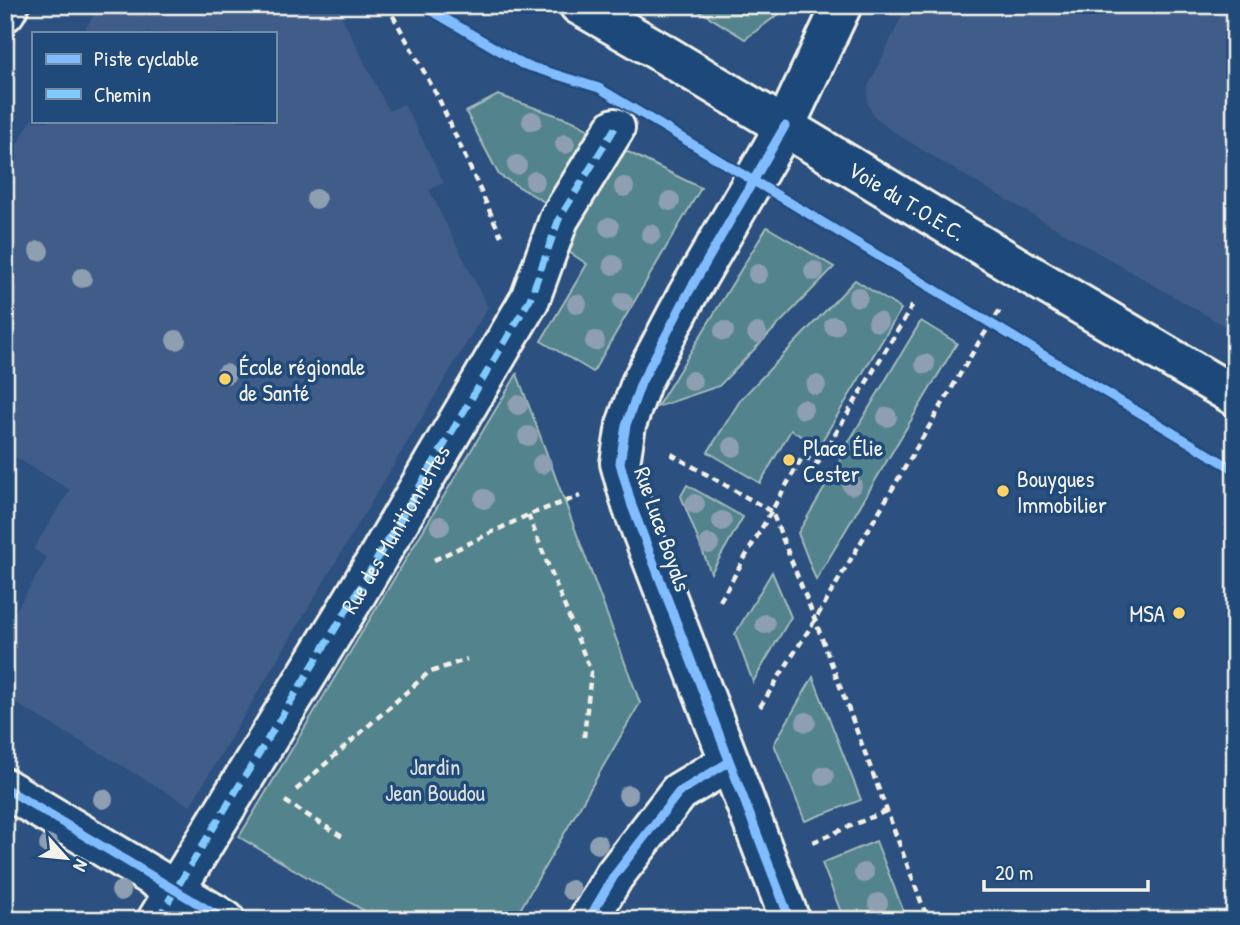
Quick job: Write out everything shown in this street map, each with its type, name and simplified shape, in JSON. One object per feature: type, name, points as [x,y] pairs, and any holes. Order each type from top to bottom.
[{"type":"street","points":[[5,12],[9,5]]},
{"type":"street","name":"Voie du T.O.E.C.","points":[[579,5],[1235,396]]},
{"type":"street","name":"Rue Luce Boyals","points":[[790,920],[632,506],[621,463],[626,425],[641,383],[686,297],[785,127],[842,5]]},
{"type":"street","name":"Rue des Munitionnettes","points":[[166,905],[354,598],[530,299],[559,219],[615,128]]},
{"type":"street","points":[[588,920],[614,876],[678,792],[729,762]]},
{"type":"street","points":[[5,788],[166,905],[225,920]]},
{"type":"path","points":[[387,5],[438,97],[530,299]]},
{"type":"path","points":[[760,709],[1024,271]]},
{"type":"path","points":[[719,603],[803,456],[818,463],[914,303]]},
{"type":"path","points":[[980,317],[1003,331]]},
{"type":"path","points":[[667,452],[772,512],[928,920]]},
{"type":"path","points":[[428,563],[528,515],[584,495]]},
{"type":"path","points":[[528,515],[591,672],[584,737]]},
{"type":"path","points":[[295,791],[428,673],[467,659]]},
{"type":"path","points":[[285,800],[344,838]]},
{"type":"path","points":[[813,842],[886,811]]},
{"type":"shaded area","name":"École régionale de Santé","points":[[100,5],[336,5],[389,111],[404,104],[425,144],[444,183],[429,190],[488,307],[190,806],[5,697],[5,629],[47,558],[33,549],[70,490],[5,451],[5,164],[32,119],[32,122],[276,122],[276,32],[84,32]]},
{"type":"shaded area","points":[[907,5],[1235,5],[1235,332],[950,167],[889,129],[873,115],[867,102],[868,87]]},
{"type":"green space","points":[[690,5],[791,5],[745,39]]},
{"type":"green space","points":[[498,95],[573,121],[589,130],[546,203],[499,175],[466,112]]},
{"type":"green space","points":[[622,149],[701,188],[593,372],[541,341],[587,264],[566,250]]},
{"type":"green space","points":[[767,227],[834,267],[719,386],[657,407]]},
{"type":"green space","points":[[855,280],[901,309],[819,446],[791,430],[760,483],[708,452],[741,399]]},
{"type":"green space","points":[[921,321],[957,343],[816,580],[798,533],[841,460],[839,458]]},
{"type":"green space","name":"Jardin Jean Boudou","points":[[517,374],[640,703],[514,920],[380,920],[239,837]]},
{"type":"green space","points":[[687,485],[743,517],[711,573],[681,496]]},
{"type":"green space","points":[[772,572],[791,617],[753,682],[735,634]]},
{"type":"green space","points":[[813,677],[861,800],[805,821],[774,744]]},
{"type":"green space","points":[[876,841],[907,920],[844,920],[822,863]]},
{"type":"marked path","points":[[687,9],[689,5]]},
{"type":"marked path","points":[[157,920],[354,598],[530,299],[559,219],[615,128]]},
{"type":"cycle path","points":[[422,5],[522,64],[599,88],[1235,470]]},
{"type":"cycle path","points":[[785,126],[686,297],[641,383],[626,425],[620,463],[632,506],[790,920]]},
{"type":"cycle path","points":[[588,920],[614,876],[679,792],[729,762]]},
{"type":"cycle path","points":[[5,788],[225,920]]},
{"type":"place","name":"École régionale de Santé","points":[[225,379]]},
{"type":"place","name":"Place Élie Cester","points":[[789,460]]},
{"type":"place","name":"Bouygues Immobilier","points":[[1003,491]]},
{"type":"place","name":"MSA","points":[[1179,613]]}]
